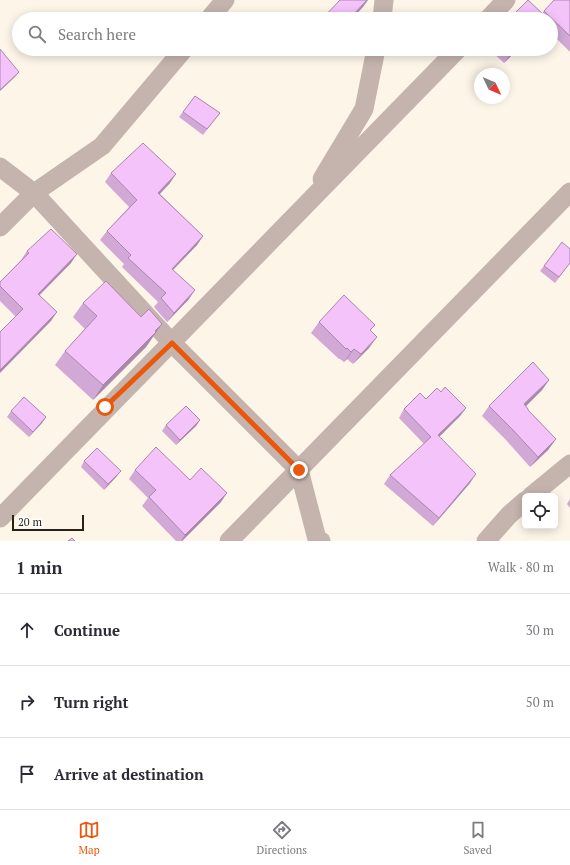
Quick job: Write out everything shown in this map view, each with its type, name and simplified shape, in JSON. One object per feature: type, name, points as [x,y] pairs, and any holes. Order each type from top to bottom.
[{"type":"street","points":[[215,12],[225,0]]},
{"type":"street","points":[[383,12],[384,0]]},
{"type":"street","points":[[495,12],[506,0]]},
{"type":"street","points":[[0,227],[34,193],[102,146],[178,56]]},
{"type":"street","points":[[105,407],[172,343],[312,195],[364,109],[375,56]]},
{"type":"street","points":[[0,518],[451,56]]},
{"type":"street","points":[[0,167],[34,193],[172,343],[299,470],[316,540]]},
{"type":"street","points":[[229,541],[570,192]]},
{"type":"street","points":[[535,493],[570,464]]},
{"type":"street","points":[[486,541],[509,515],[522,504]]},
{"type":"building","points":[[340,0],[367,0],[356,12],[329,12]]},
{"type":"building","points":[[528,0],[541,12],[516,12]]},
{"type":"building","points":[[554,0],[570,0],[570,36],[558,24],[558,12],[544,11]]},
{"type":"building","points":[[0,49],[19,72],[0,90]]},
{"type":"building","points":[[195,96],[220,113],[207,129],[183,112]]},
{"type":"building","points":[[143,143],[176,174],[158,193],[203,236],[172,269],[195,290],[174,313],[161,298],[166,293],[128,258],[131,255],[107,231],[137,200],[111,173]]},
{"type":"building","points":[[51,229],[77,254],[38,294],[57,312],[0,370],[0,332],[23,309],[0,286],[0,282],[29,253],[27,251]]},
{"type":"building","points":[[562,242],[570,249],[570,263],[559,277],[544,266]]},
{"type":"building","points":[[106,281],[141,317],[149,309],[162,324],[155,331],[156,332],[103,385],[65,351],[97,316],[83,303]]},
{"type":"building","points":[[344,295],[375,325],[370,330],[377,337],[361,354],[354,349],[351,352],[347,348],[346,349],[319,322]]},
{"type":"building","points":[[533,362],[549,380],[524,404],[556,439],[538,457],[489,406]]},
{"type":"building","points":[[445,387],[466,408],[438,435],[476,474],[439,518],[390,475],[431,437],[404,409],[420,393],[426,399],[437,388],[441,392]]},
{"type":"building","points":[[24,397],[46,417],[33,432],[11,411]]},
{"type":"building","points":[[186,406],[200,420],[180,440],[166,425]]},
{"type":"building","points":[[156,447],[190,480],[201,468],[227,493],[185,535],[149,497],[156,490],[135,470]]},
{"type":"building","points":[[97,448],[121,471],[108,484],[84,461]]},
{"type":"building","points":[[72,538],[75,541],[68,541]]},
{"type":"route","points":[[105,407],[172,343],[299,470]]}]
